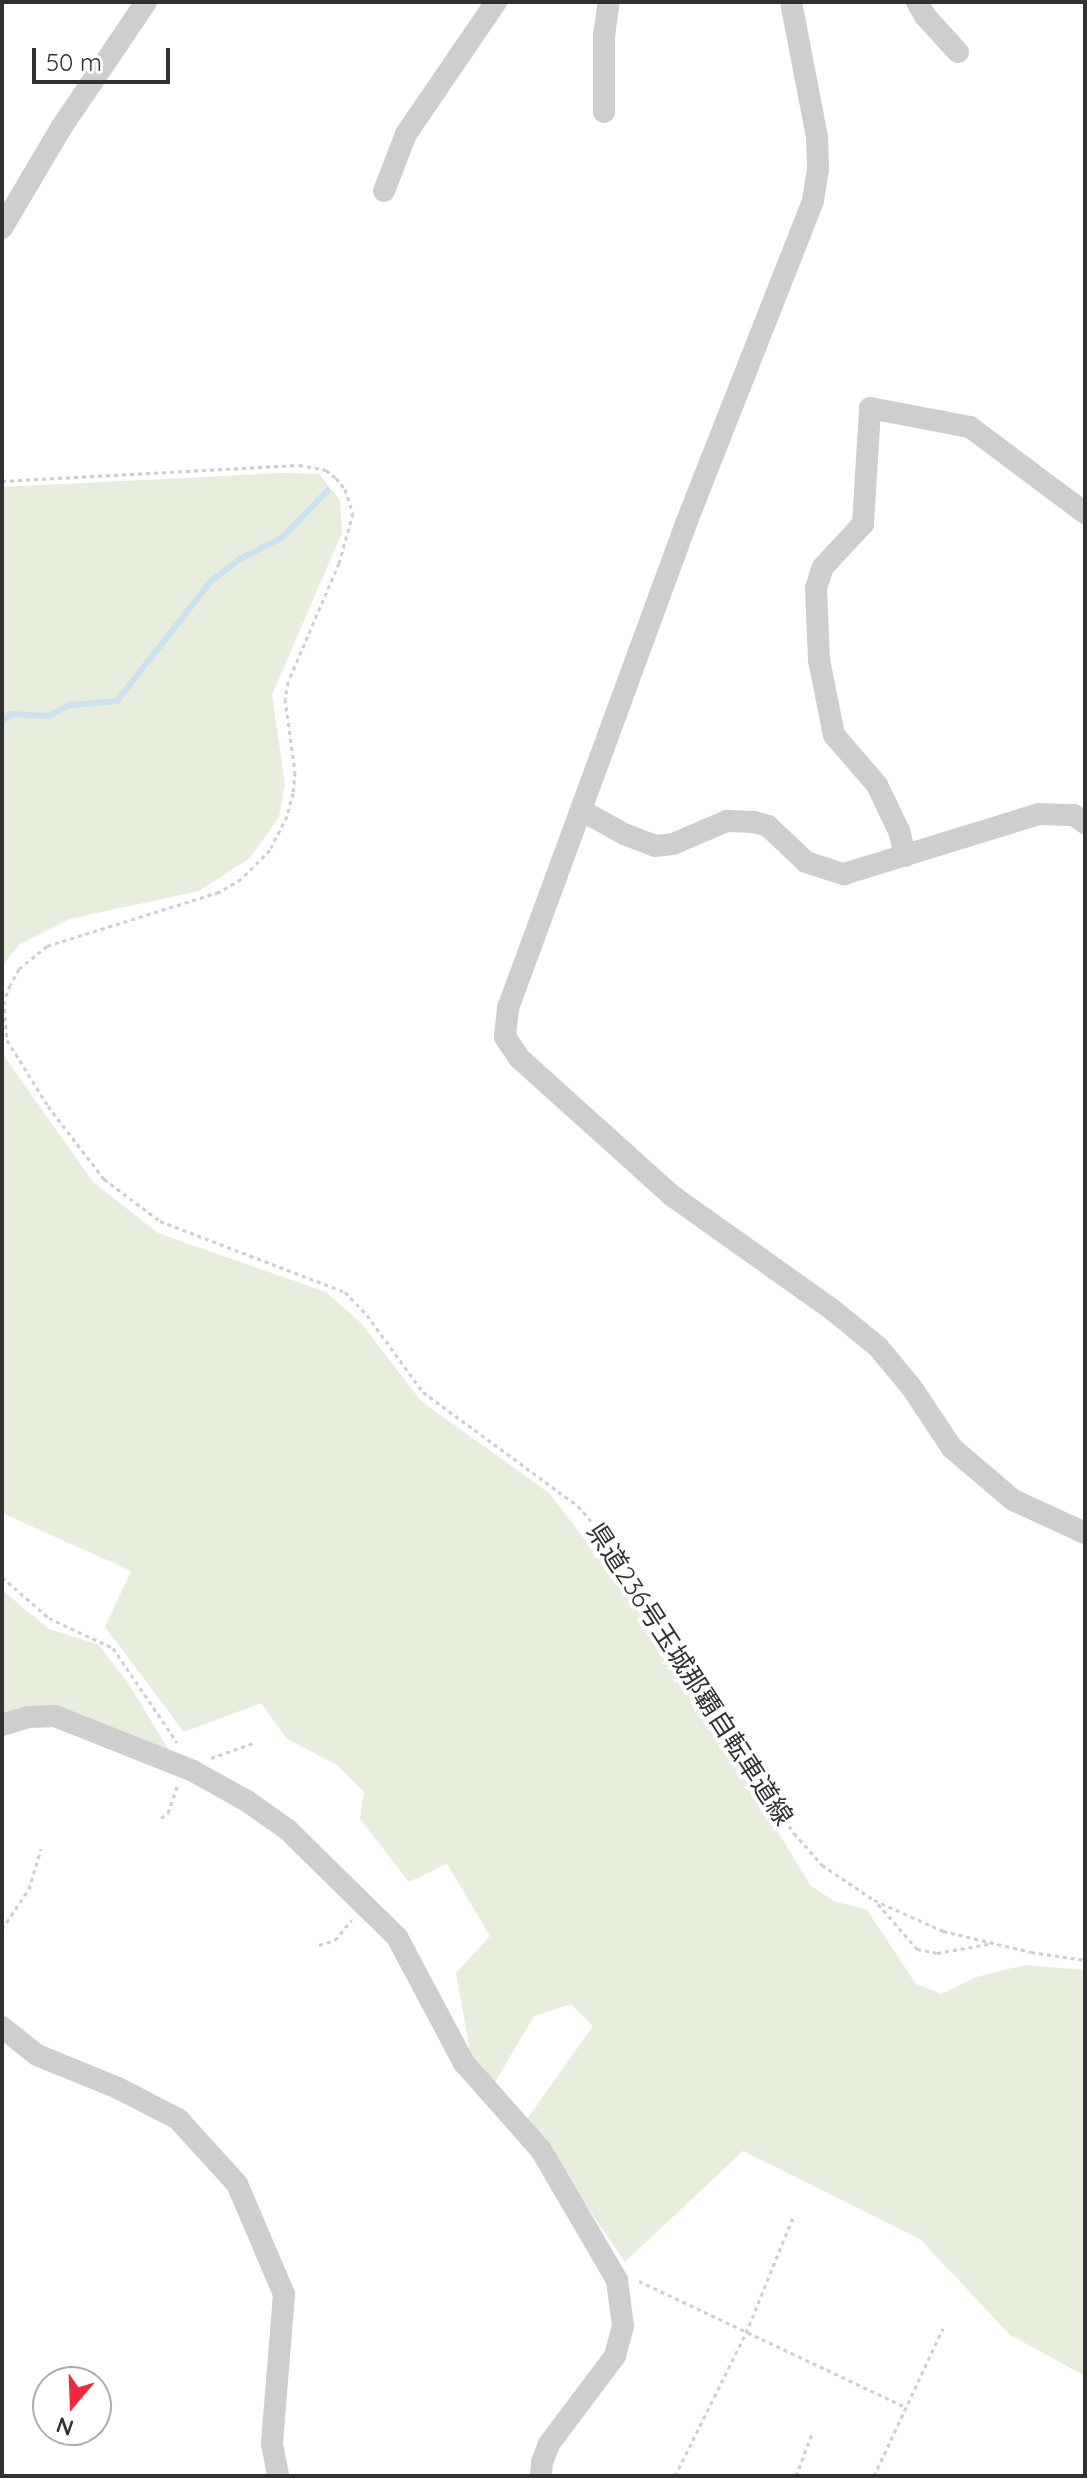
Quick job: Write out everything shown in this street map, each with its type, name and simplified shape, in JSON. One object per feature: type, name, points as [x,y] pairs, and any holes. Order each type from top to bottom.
[{"type":"street","points":[[2,228],[61,128],[146,2]]},
{"type":"street","points":[[384,191],[406,134],[496,2]]},
{"type":"street","points":[[604,112],[604,36],[609,2]]},
{"type":"street","points":[[791,2],[817,137],[818,169],[813,201],[687,521],[508,1008],[505,1037],[519,1058],[671,1195],[834,1311],[878,1347],[912,1388],[952,1448],[1013,1500],[1085,1533]]},
{"type":"street","points":[[917,2],[925,16],[958,52]]},
{"type":"street","points":[[905,856],[899,831],[877,785],[864,765],[834,735],[819,660],[816,588],[823,567],[863,524],[870,408],[970,427],[1085,513]]},
{"type":"street","points":[[581,810],[624,834],[655,846],[673,844],[727,821],[754,822],[768,826],[806,862],[832,872],[859,871],[1039,814],[1074,815],[1085,823]]},
{"type":"street","points":[[2,1725],[28,1717],[55,1716],[185,1768],[247,1801],[288,1830],[397,1937],[433,1999],[464,2063],[541,2150],[617,2280],[623,2326],[615,2356],[549,2444],[541,2476]]},
{"type":"street","points":[[2,2027],[37,2055],[118,2088],[178,2119],[237,2184],[284,2294],[272,2444],[278,2476]]},
{"type":"path","name":"県道236号玉城那覇自転車道線","points":[[2,481],[299,465],[326,470],[345,489],[353,513],[347,538],[288,682],[285,699],[295,772],[293,793],[287,816],[270,850],[241,879],[219,892],[62,939],[34,953],[19,969],[4,1001],[7,1040],[48,1106],[104,1179],[160,1221],[345,1292],[367,1315],[423,1392],[578,1506],[609,1542],[794,1833],[822,1865],[874,1900],[943,1931],[1085,1960]]},
{"type":"path","points":[[2,1577],[49,1618],[113,1648],[176,1737],[185,1768],[168,1813],[161,1818]]},
{"type":"path","points":[[185,1768],[253,1743]]},
{"type":"path","points":[[2,1929],[29,1889],[41,1849]]},
{"type":"path","points":[[874,1900],[917,1949],[937,1953],[992,1943]]},
{"type":"path","points":[[319,1945],[335,1940],[364,1905]]},
{"type":"path","points":[[675,2476],[746,2330],[793,2217]]},
{"type":"path","points":[[639,2281],[906,2407]]},
{"type":"path","points":[[874,2476],[943,2328]]},
{"type":"path","points":[[796,2476],[813,2431]]},
{"type":"green space","points":[[280,473],[319,474],[340,500],[342,533],[272,695],[285,784],[279,817],[250,858],[199,891],[69,919],[20,944],[2,966],[2,487]]},
{"type":"green space","points":[[2,1053],[93,1182],[158,1233],[326,1292],[361,1323],[421,1401],[549,1493],[660,1636],[810,1885],[834,1901],[867,1910],[916,1984],[941,1994],[976,1977],[1025,1965],[1085,1970],[1085,2376],[1010,2335],[920,2239],[743,2151],[625,2262],[527,2119],[593,2026],[571,2004],[534,2016],[494,2084],[471,2057],[456,1973],[490,1936],[447,1864],[409,1882],[360,1819],[364,1792],[337,1765],[287,1739],[261,1703],[184,1732],[105,1627],[131,1571],[2,1513]]},
{"type":"green space","points":[[2,1590],[49,1629],[99,1645],[128,1683],[172,1755],[57,1706],[2,1715]]},
{"type":"waterway","points":[[2,721],[11,714],[48,716],[70,705],[117,701],[211,581],[240,559],[283,537],[327,491]]}]
